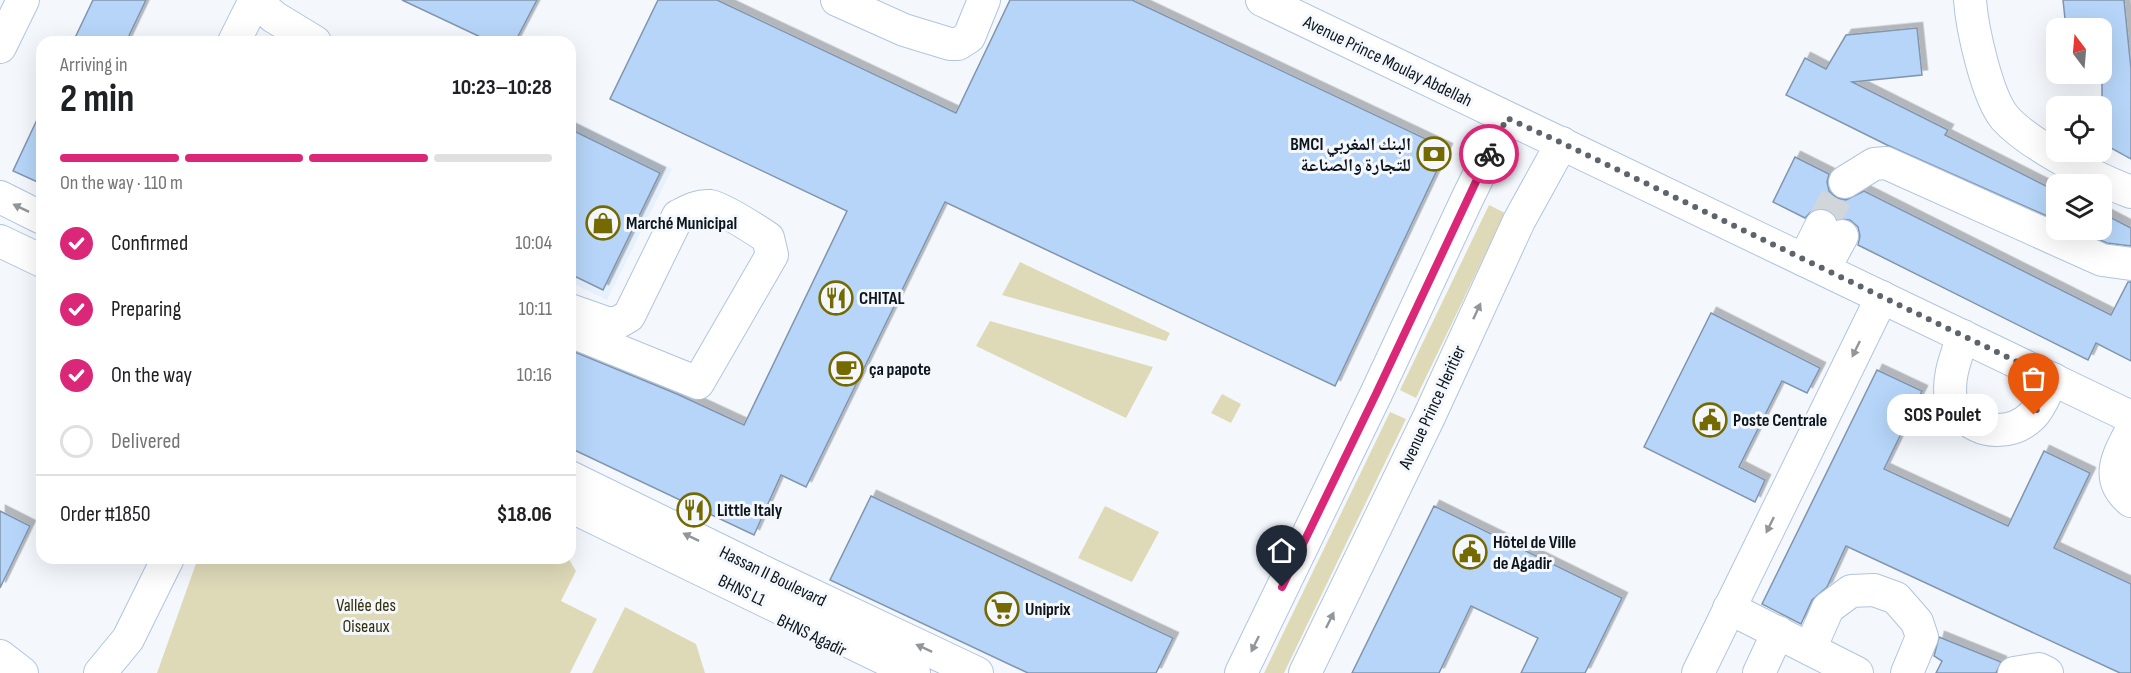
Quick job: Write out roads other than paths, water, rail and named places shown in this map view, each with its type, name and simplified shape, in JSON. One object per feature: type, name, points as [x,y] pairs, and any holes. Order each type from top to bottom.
[{"type":"street","points":[[0,47],[23,0]]},
{"type":"street","points":[[237,36],[255,0],[274,17],[305,36]]},
{"type":"street","points":[[837,0],[904,30],[950,45],[958,44],[969,38],[984,0]]},
{"type":"street","name":"Avenue Prince Moulay Abdellah","points":[[1262,0],[2131,417]]},
{"type":"street","points":[[1970,0],[1980,54],[1993,96],[2004,117],[2022,134],[2063,160],[2131,192]]},
{"type":"street","points":[[1240,673],[1371,405],[1507,118]]},
{"type":"street","name":"Avenue Prince Heritier","points":[[1305,673],[1429,417],[1519,221],[1562,143]]},
{"type":"street","points":[[1857,181],[1874,164],[1886,163],[2102,260],[2131,264]]},
{"type":"street","points":[[0,198],[36,215]]},
{"type":"street","points":[[576,312],[607,323],[617,323],[629,316],[678,216],[693,208],[710,206],[748,224],[768,238],[772,255],[698,382],[576,334]]},
{"type":"street","points":[[1814,264],[1832,231]]},
{"type":"street","points":[[0,232],[36,249]]},
{"type":"street","points":[[0,241],[36,258]]},
{"type":"street","points":[[1698,673],[1882,297]]},
{"type":"street","points":[[1963,336],[1953,365],[1950,383],[1952,403],[1970,423],[1993,431],[2016,427],[2034,415],[2053,379]]},
{"type":"street","points":[[2131,431],[2117,456],[2115,476],[2123,495],[2131,501]]},
{"type":"street","name":"Hassan II Boulevard","points":[[576,480],[977,673]]},
{"type":"street","name":"BHNS L1","points":[[576,509],[914,673]]},
{"type":"street","name":"BHNS Agadir","points":[[576,521],[892,673]]},
{"type":"street","points":[[100,673],[128,639],[165,564]]},
{"type":"street","points":[[1810,649],[1828,608],[1851,591],[1874,590],[1896,598],[1917,622],[1922,637],[1906,673]]},
{"type":"street","points":[[1729,608],[1857,673]]},
{"type":"street","points":[[1759,673],[1778,632]]},
{"type":"street","points":[[128,639],[129,673]]},
{"type":"street","points":[[0,656],[22,673]]},
{"type":"street","points":[[2014,673],[2039,669],[2047,673]]},
{"type":"tunnel","points":[[1821,226],[1845,182]]},
{"type":"place","name":"BMCI البنك المغربي للتجارة والصناعة","points":[[1434,154]]},
{"type":"place","name":"Marché Municipal","points":[[603,223]]},
{"type":"place","name":"CHITAL","points":[[836,298]]},
{"type":"place","name":"ça papote","points":[[846,369]]},
{"type":"place","name":"SOS Poulet","points":[[2034,415]]},
{"type":"place","name":"Poste Centrale","points":[[1710,420]]},
{"type":"place","name":"Little Italy","points":[[694,510]]},
{"type":"place","name":"Hôtel de Ville de Agadir","points":[[1470,552]]},
{"type":"place","name":"Uniprix","points":[[1002,609]]},
{"type":"park label","name":"Vallée des Oiseaux","points":[[366,615]]}]
